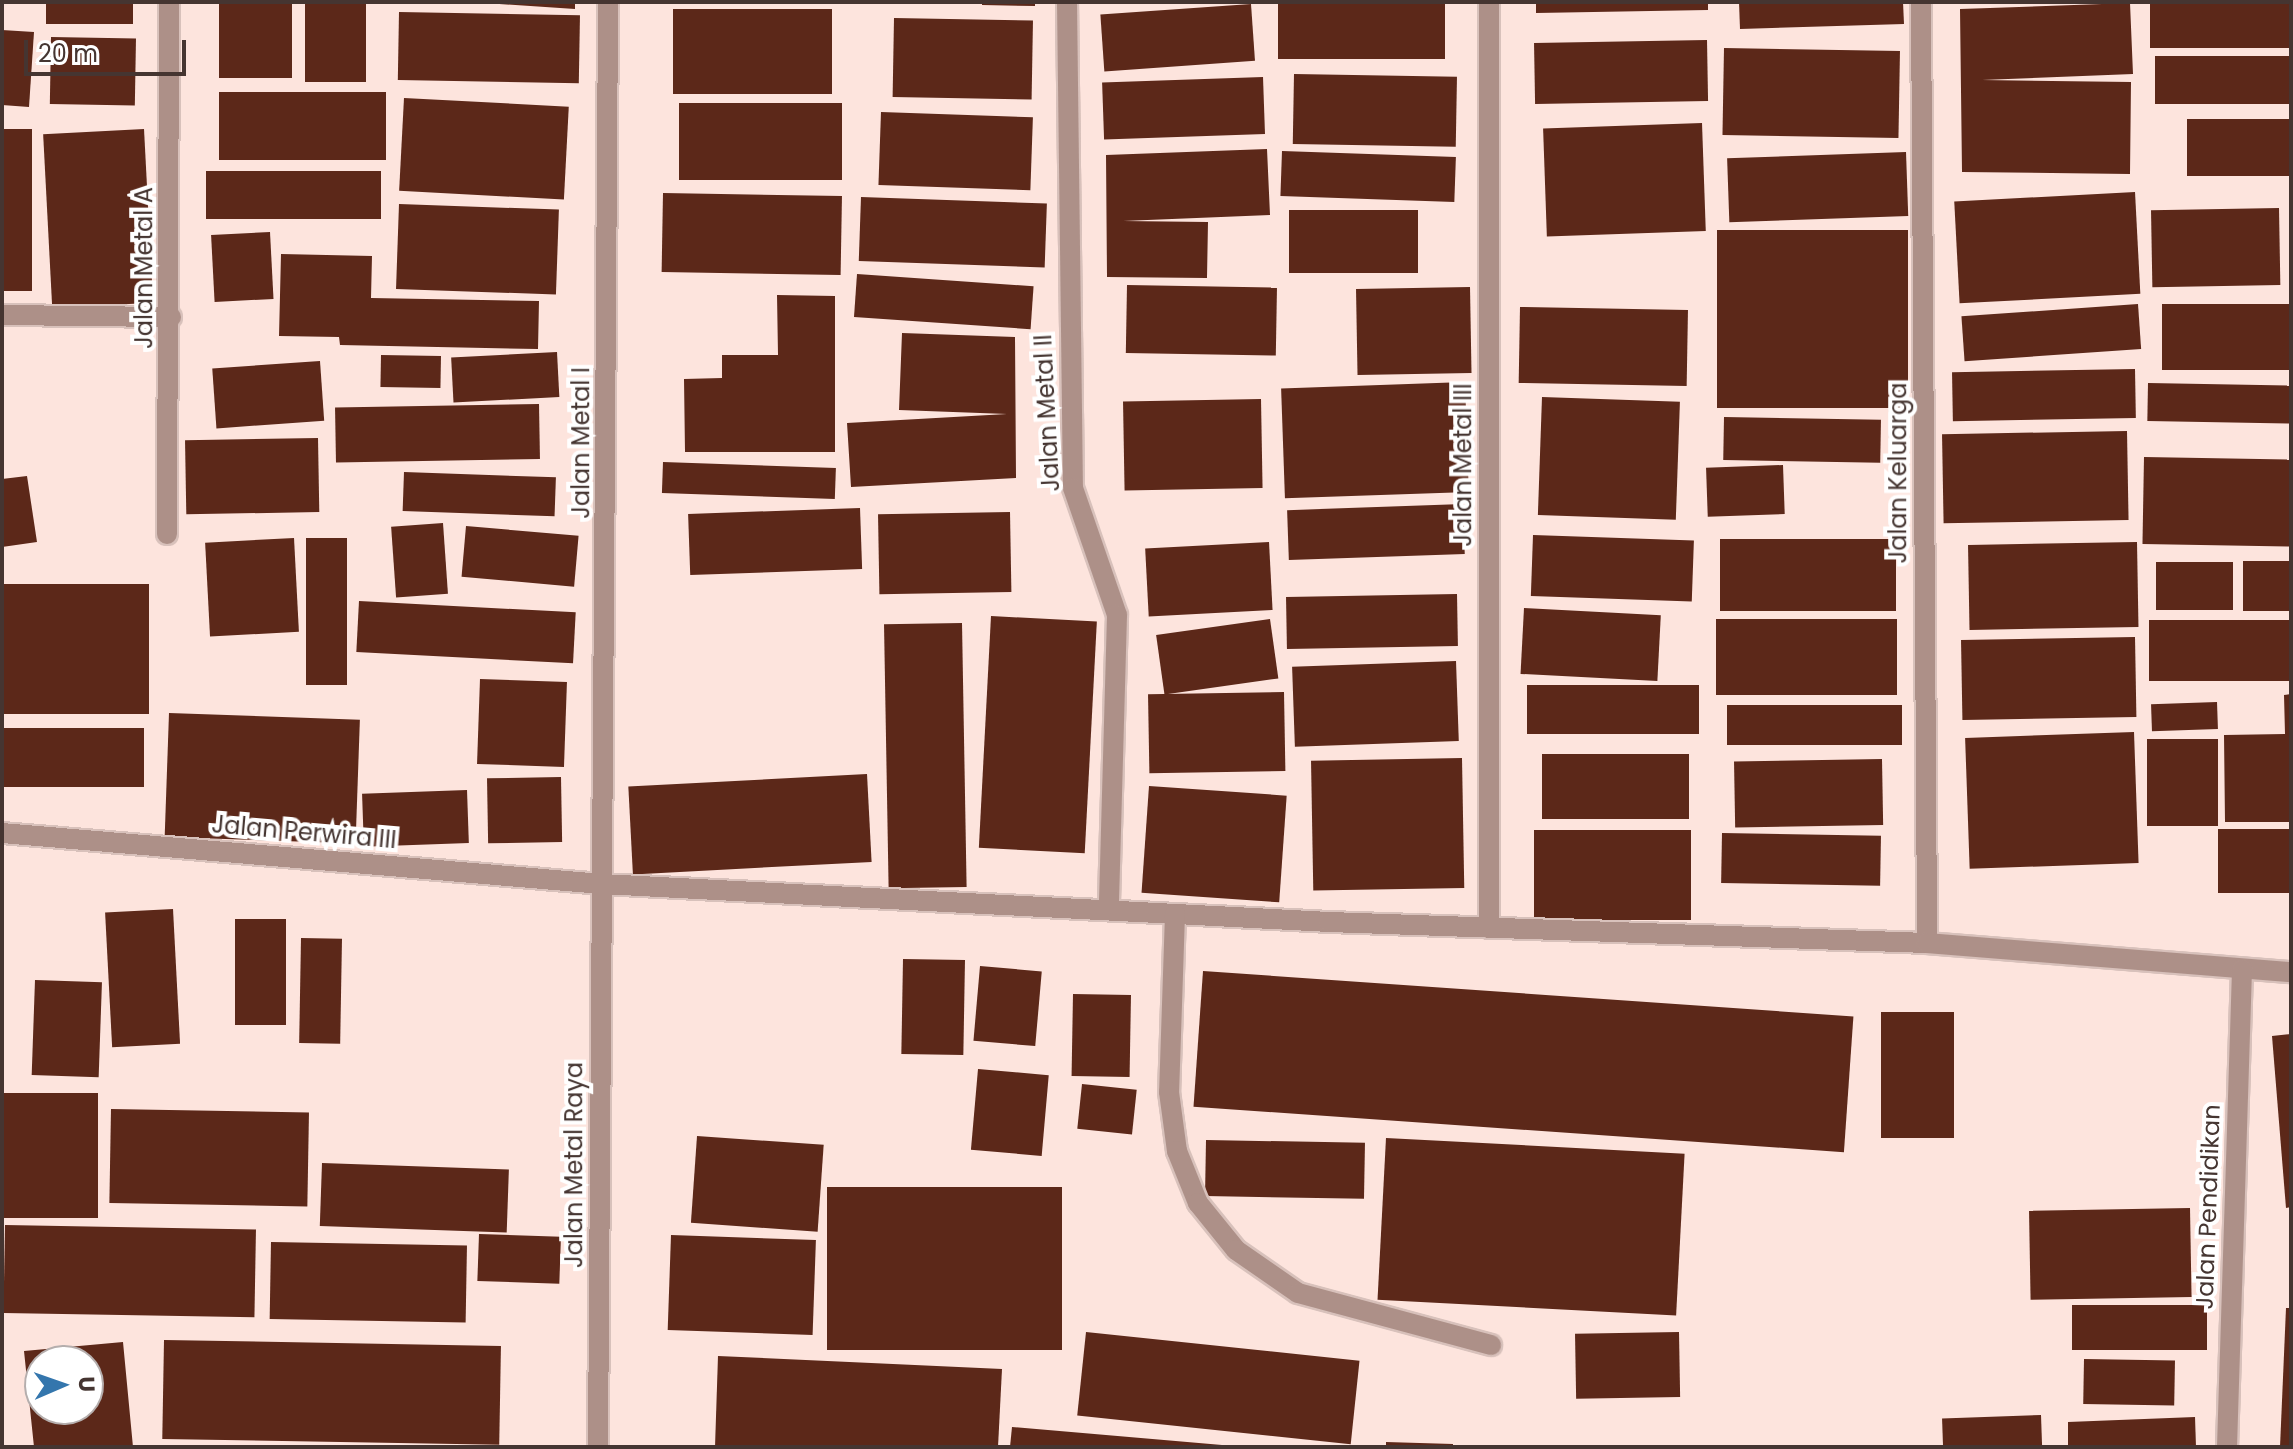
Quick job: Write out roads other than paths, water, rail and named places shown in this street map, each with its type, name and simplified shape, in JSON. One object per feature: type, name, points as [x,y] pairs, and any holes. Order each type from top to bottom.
[{"type":"street","name":"Jalan Metal A","points":[[167,534],[171,317],[169,2]]},
{"type":"street","name":"Jalan Metal I","points":[[602,884],[608,2]]},
{"type":"street","name":"Jalan Metal II","points":[[1067,2],[1073,488],[1117,615],[1109,910]]},
{"type":"street","name":"Jalan Metal III","points":[[1489,2],[1489,928]]},
{"type":"street","name":"Jalan Keluarga","points":[[1921,2],[1927,943]]},
{"type":"street","points":[[2,315],[171,317]]},
{"type":"street","name":"Jalan Perwira III","points":[[2,833],[602,884],[1489,928],[1927,943],[2291,972]]},
{"type":"street","name":"Jalan Metal Raya","points":[[598,1447],[602,884]]},
{"type":"street","points":[[1175,914],[1169,1092],[1177,1151],[1198,1203],[1236,1250],[1298,1293],[1491,1345]]},
{"type":"street","name":"Jalan Pendidikan","points":[[2227,1447],[2242,969]]}]
